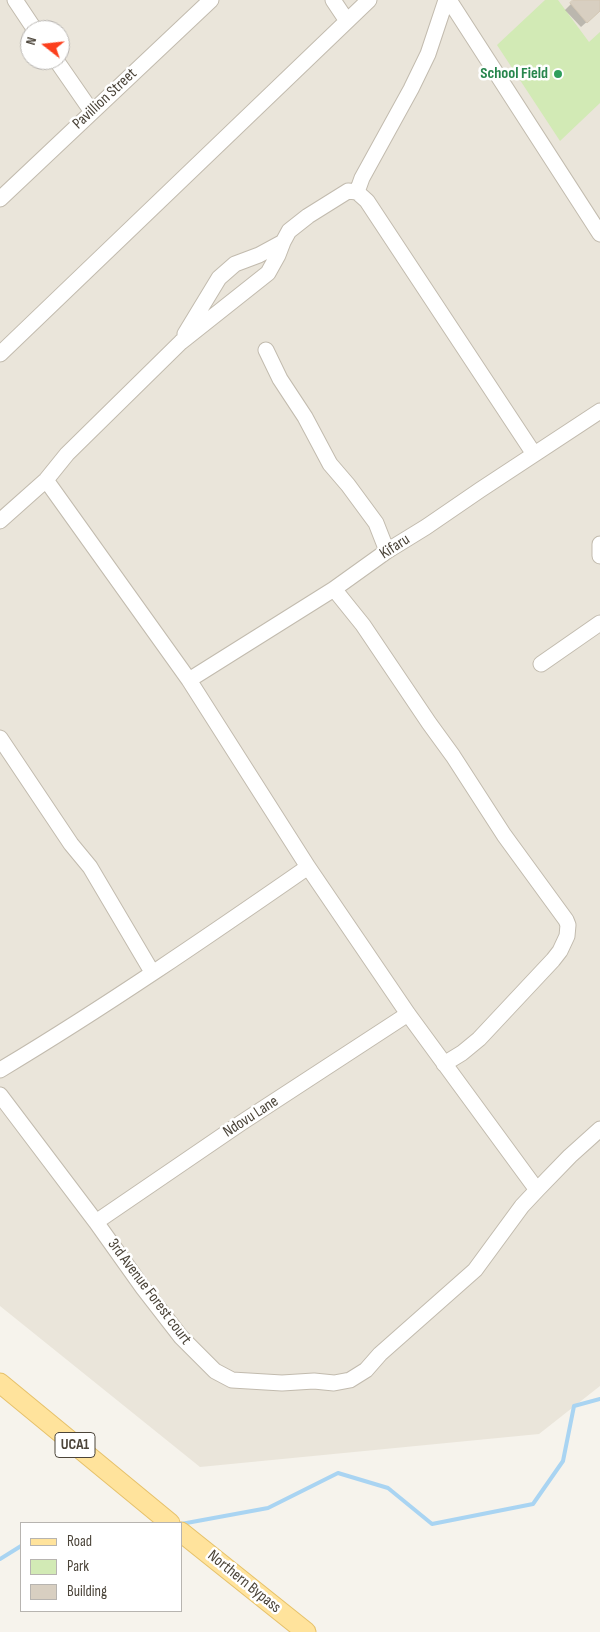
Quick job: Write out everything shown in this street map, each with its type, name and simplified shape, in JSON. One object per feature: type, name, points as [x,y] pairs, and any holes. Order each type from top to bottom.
[{"type":"main road","name":"UCA1","points":[[0,1383],[169,1522]]},
{"type":"main road","name":"Northern Bypass","points":[[185,1536],[306,1632]]},
{"type":"street","points":[[15,0],[28,20]]},
{"type":"street","name":"Pavillion Street","points":[[0,199],[211,0]]},
{"type":"street","points":[[333,0],[347,21]]},
{"type":"street","points":[[0,354],[369,0]]},
{"type":"street","points":[[357,192],[362,178],[428,54],[448,0]]},
{"type":"street","points":[[448,0],[600,234]]},
{"type":"street","points":[[63,70],[92,112]]},
{"type":"street","points":[[0,521],[46,480],[67,454],[181,342],[268,273],[289,231],[308,216],[348,191],[357,192],[367,201],[534,454]]},
{"type":"street","points":[[181,342],[219,278],[235,264],[259,255],[283,242]]},
{"type":"street","points":[[266,350],[280,379],[305,417],[330,464],[376,523],[387,551]]},
{"type":"street","name":"Kifaru","points":[[189,680],[334,588],[600,411]]},
{"type":"street","points":[[46,480],[189,680],[308,867],[408,1014],[537,1190]]},
{"type":"street","points":[[600,544],[600,556]]},
{"type":"street","points":[[334,588],[363,625],[453,756],[504,835],[568,925],[568,936],[553,960],[479,1039],[462,1053],[444,1064]]},
{"type":"street","points":[[541,664],[600,623]]},
{"type":"street","points":[[0,738],[71,844],[90,867],[152,972]]},
{"type":"street","points":[[0,1070],[48,1041],[308,867]]},
{"type":"street","name":"Ndovu Lane","points":[[96,1222],[241,1123],[408,1014]]},
{"type":"street","name":"3rd Avenue Forest court","points":[[0,1095],[180,1337],[215,1371],[232,1380],[282,1383],[314,1381],[334,1383],[350,1380],[366,1370],[380,1354],[475,1270],[522,1206],[600,1128]]},
{"type":"shaded area","points":[[0,0],[600,0],[600,1386],[539,1434],[200,1467],[0,1306]]},
{"type":"green space","name":"School Field","points":[[545,0],[558,0],[589,42],[600,32],[600,103],[560,141],[497,45]]},
{"type":"building","points":[[573,0],[600,0],[600,11],[587,23],[570,3]]},
{"type":"waterway","points":[[182,1524],[268,1508],[338,1473],[388,1488],[432,1524],[533,1504],[563,1461],[574,1406],[600,1399]]},
{"type":"waterway","points":[[0,1559],[20,1547]]},
{"type":"place","name":"School Field","points":[[558,74]]}]
